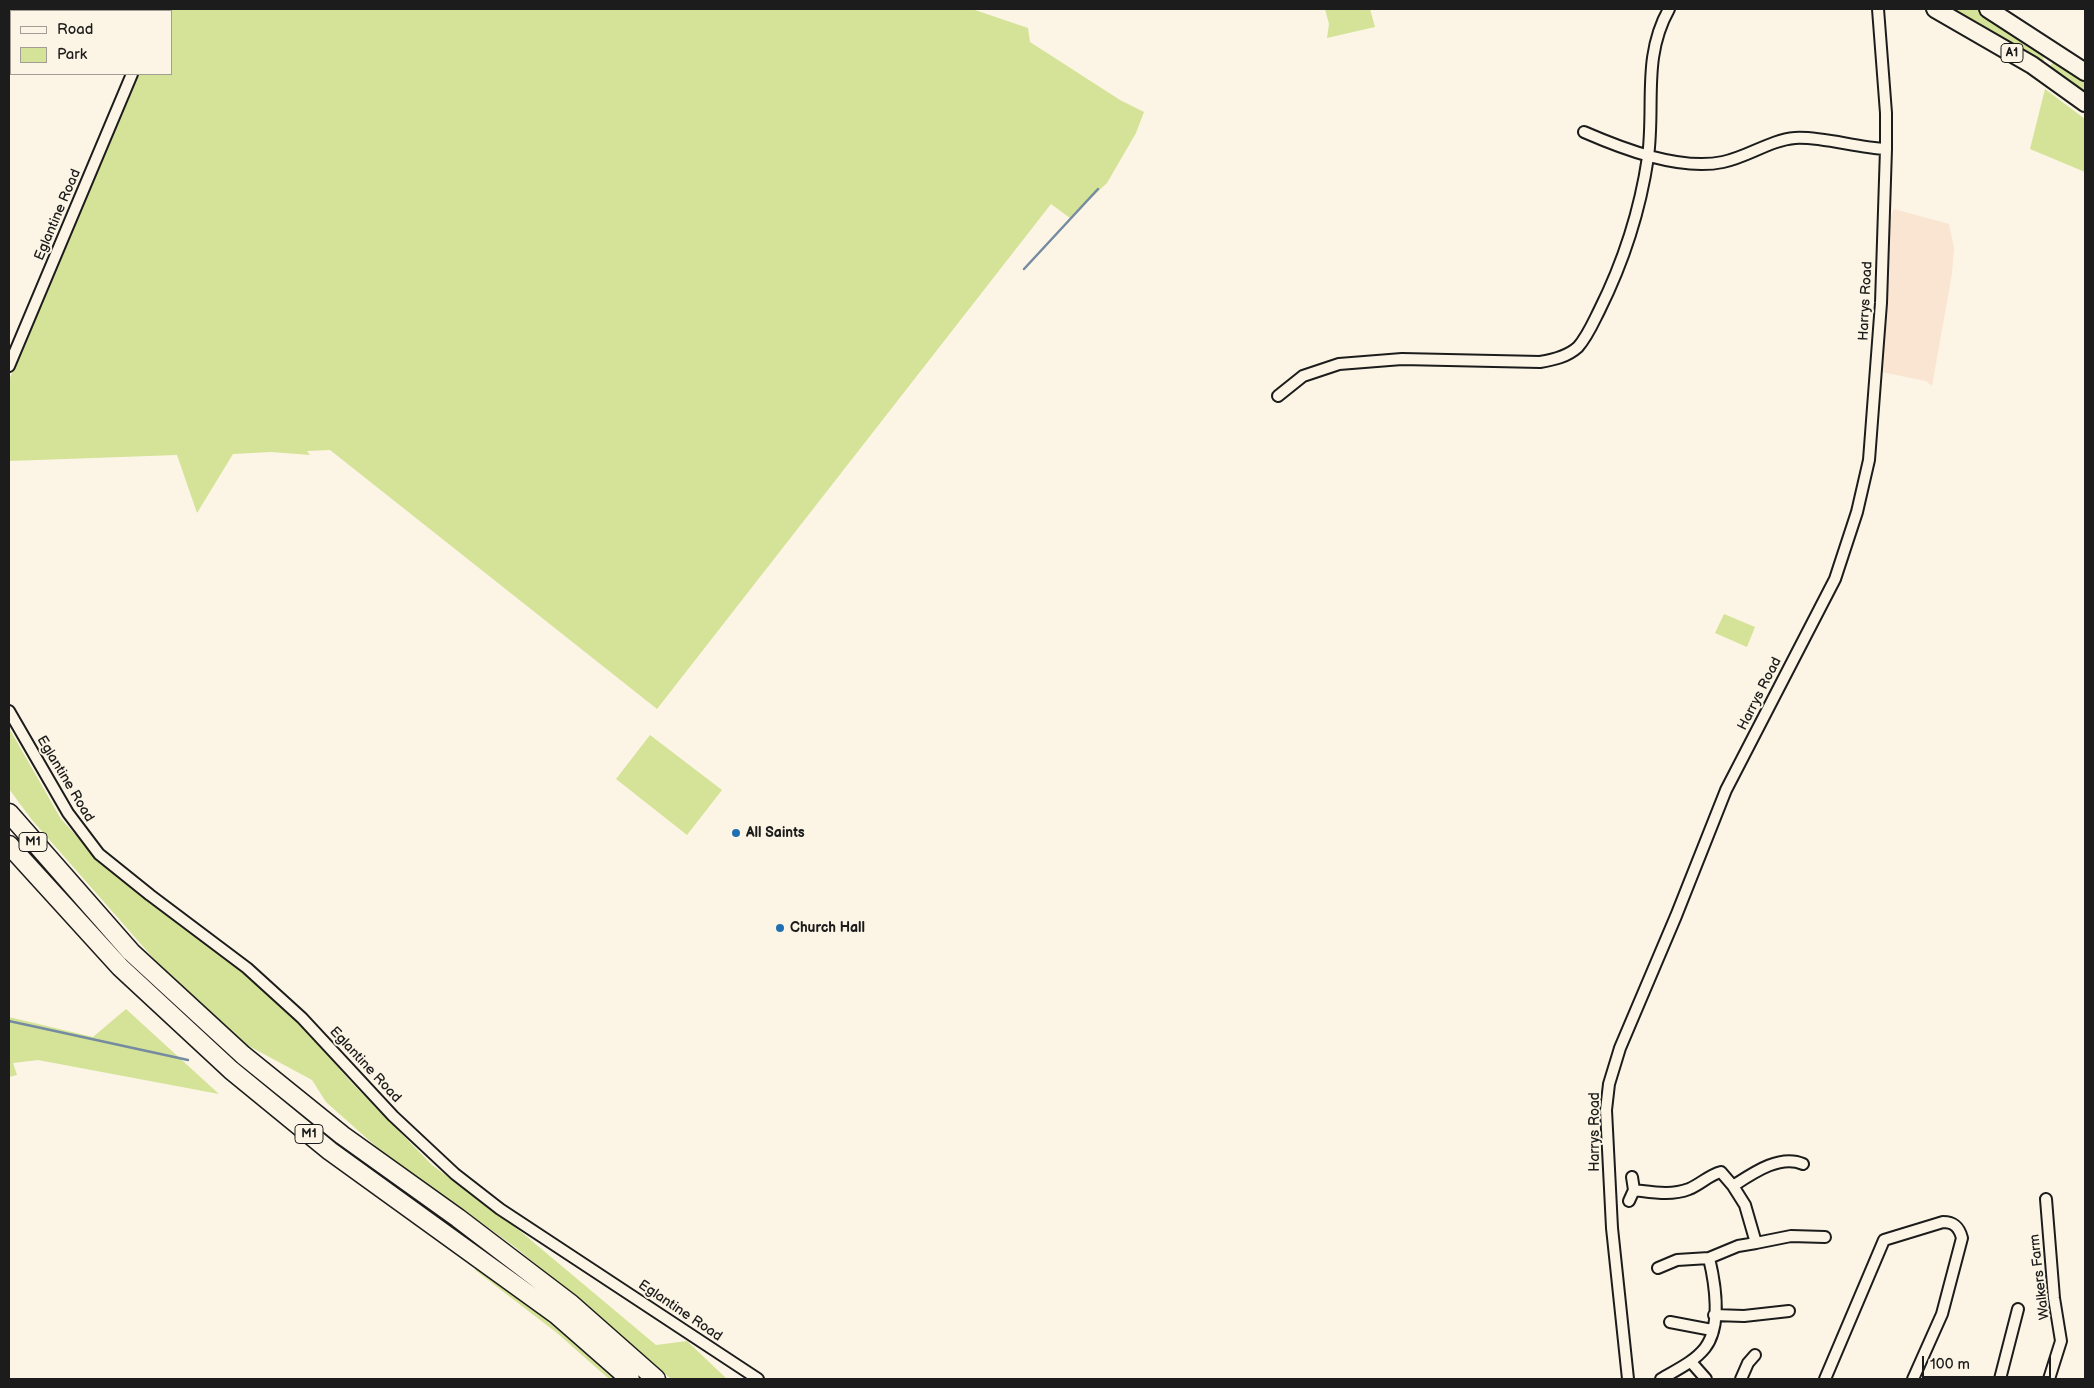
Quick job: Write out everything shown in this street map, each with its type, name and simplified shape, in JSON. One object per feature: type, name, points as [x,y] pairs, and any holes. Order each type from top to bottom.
[{"type":"highway","name":"A1","points":[[1935,9],[2032,65],[2085,102]]},
{"type":"highway","name":"A1","points":[[1988,9],[2085,72]]},
{"type":"highway","name":"M1","points":[[9,813],[130,952],[243,1055],[342,1135],[458,1218],[571,1304],[656,1379]]},
{"type":"highway","name":"M1","points":[[9,845],[120,967],[231,1070],[330,1151],[557,1315],[630,1379]]},
{"type":"street","points":[[1278,396],[1303,376],[1339,364],[1402,359],[1540,362],[1570,353],[1587,335],[1622,260],[1637,209],[1648,157],[1652,117],[1652,56],[1655,38],[1669,9]]},
{"type":"street","name":"Harrys Road","points":[[1628,1379],[1612,1218],[1606,1110],[1609,1084],[1620,1048],[1676,916],[1726,790],[1835,579],[1850,537],[1869,460],[1881,303],[1886,149],[1886,113],[1878,9]]},
{"type":"street","name":"Eglantine Road","points":[[9,366],[132,75]]},
{"type":"street","points":[[1584,132],[1648,157],[1703,164],[1723,163],[1778,142],[1794,138],[1886,149]]},
{"type":"street","name":"Eglantine Road","points":[[9,711],[68,813],[99,854],[150,896],[247,968],[302,1018],[393,1116],[455,1174],[500,1209],[758,1379]]},
{"type":"street","points":[[1733,1186],[1776,1163],[1795,1161],[1804,1164]]},
{"type":"street","points":[[1634,1190],[1672,1194],[1690,1189],[1714,1174],[1721,1172],[1745,1205],[1756,1244]]},
{"type":"street","points":[[1630,1201],[1634,1190],[1632,1177]]},
{"type":"street","name":"Walkers Farm","points":[[2046,1199],[2054,1298],[2062,1341],[2049,1379]]},
{"type":"street","points":[[1825,1379],[1884,1240],[1943,1222],[1950,1222],[1960,1231],[1962,1238],[1942,1314],[1914,1379]]},
{"type":"street","points":[[1658,1268],[1677,1260],[1709,1258],[1738,1246],[1791,1236],[1825,1237]]},
{"type":"street","points":[[1661,1379],[1691,1362],[1706,1347],[1712,1330],[1716,1296],[1709,1258]]},
{"type":"street","points":[[2000,1379],[2018,1309]]},
{"type":"street","points":[[1714,1315],[1744,1316],[1789,1311]]},
{"type":"street","points":[[1670,1322],[1712,1330]]},
{"type":"street","points":[[1741,1379],[1748,1363],[1755,1355]]},
{"type":"street","points":[[1691,1362],[1706,1379]]},
{"type":"shaded area","points":[[1894,209],[1949,224],[1954,248],[1952,274],[1932,386],[1926,381],[1881,372],[1887,224]]},
{"type":"green space","points":[[972,9],[1028,28],[1030,42],[1120,100],[1144,112],[1136,133],[1107,183],[1070,218],[1051,204],[657,709],[330,450],[307,451],[310,455],[271,452],[233,454],[197,513],[177,455],[9,461],[9,380],[137,75],[172,75],[172,10],[164,10]]},
{"type":"green space","points":[[1325,9],[1370,9],[1375,27],[1327,38],[1329,24]]},
{"type":"green space","points":[[1946,9],[1976,9],[2042,53],[2044,61],[2041,65]]},
{"type":"green space","points":[[2055,59],[2085,80],[2085,94],[2049,68]]},
{"type":"green space","points":[[2045,89],[2085,119],[2085,172],[2030,149]]},
{"type":"green space","points":[[1724,614],[1755,627],[1747,647],[1715,633]]},
{"type":"green space","points":[[9,728],[61,819],[104,866],[197,933],[247,974],[297,1020],[349,1080],[432,1165],[514,1226],[656,1345],[687,1341],[726,1378],[671,1379],[515,1247],[381,1151],[326,1102],[312,1080],[247,1045],[154,959],[32,820],[9,789]]},
{"type":"green space","points":[[650,735],[722,790],[687,835],[616,779]]},
{"type":"green space","points":[[126,1009],[219,1094],[38,1060],[13,1063],[17,1075],[9,1077],[9,1017],[93,1037]]},
{"type":"green space","points":[[477,1267],[534,1309],[614,1379],[609,1379],[557,1333],[475,1270]]},
{"type":"waterway","points":[[1024,269],[1098,189]]},
{"type":"waterway","points":[[9,1021],[188,1060]]},
{"type":"place","name":"All Saints","points":[[736,833]]},
{"type":"place","name":"Church Hall","points":[[780,928]]}]
